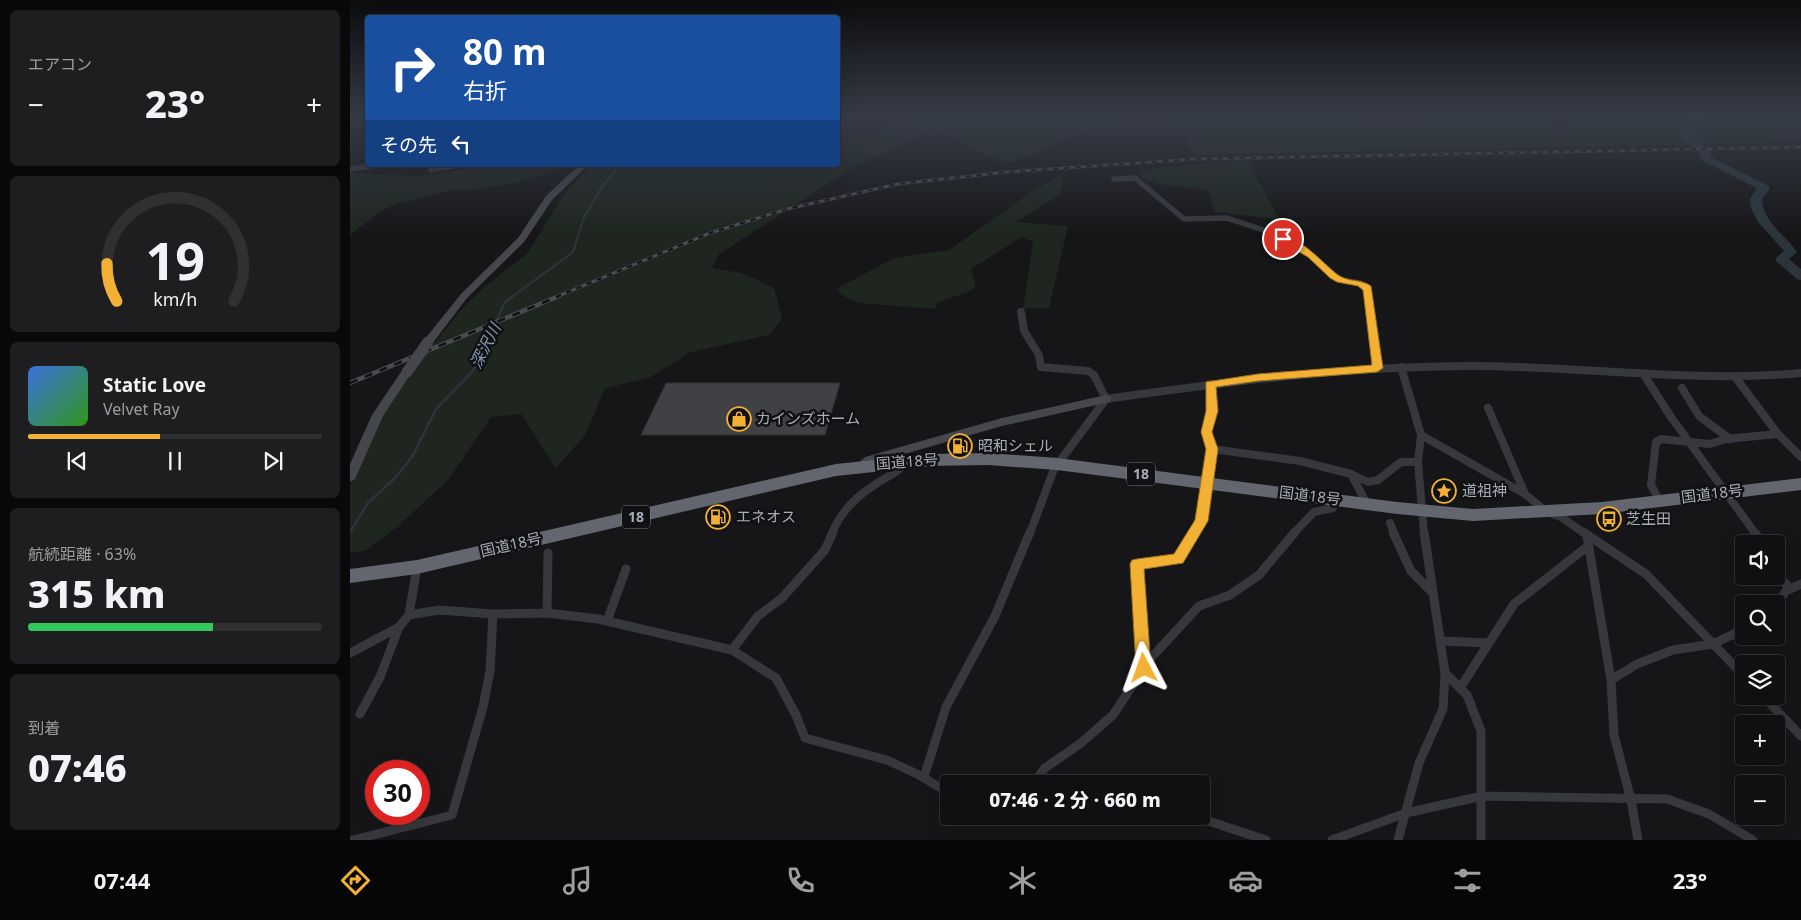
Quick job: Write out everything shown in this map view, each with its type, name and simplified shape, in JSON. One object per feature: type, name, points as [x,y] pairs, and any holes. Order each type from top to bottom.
[{"type":"highway","name":"国道18号","points":[[350,576],[414,567],[861,466],[909,461],[988,459],[1057,464],[1421,511],[1473,515],[1547,512],[1801,484]]},
{"type":"street","points":[[350,169],[365,167]]},
{"type":"street","points":[[432,167],[431,170],[447,167]]},
{"type":"street","points":[[350,477],[378,415],[428,342],[464,296],[521,240],[549,198],[582,167]]},
{"type":"street","points":[[1114,179],[1135,178],[1184,218],[1227,218],[1272,233],[1312,255],[1340,280],[1360,283],[1368,289],[1377,368]]},
{"type":"street","points":[[1021,312],[1024,331],[1039,355],[1041,367],[1088,371],[1094,375],[1106,399]]},
{"type":"street","points":[[1398,840],[1419,763],[1443,709],[1445,672],[1421,511],[1418,462],[1421,435],[1401,367]]},
{"type":"street","points":[[861,466],[869,460],[1011,419],[1106,399],[1258,378],[1401,367],[1536,368],[1736,378],[1801,374]]},
{"type":"street","points":[[1644,374],[1662,406],[1728,492],[1758,535]]},
{"type":"street","points":[[1736,378],[1778,434],[1801,457]]},
{"type":"street","points":[[1144,668],[1137,564],[1178,559],[1202,521],[1205,483],[1212,449],[1206,432],[1212,411],[1210,384]]},
{"type":"street","points":[[1682,388],[1699,416],[1730,438]]},
{"type":"street","points":[[924,777],[946,707],[996,616],[1057,464],[1106,399]]},
{"type":"street","points":[[1488,408],[1525,494]]},
{"type":"street","points":[[1659,500],[1651,485],[1656,442],[1661,439],[1710,444],[1730,438],[1778,434]]},
{"type":"street","points":[[1421,435],[1525,494],[1547,512],[1561,517],[1588,541],[1619,555],[1646,574],[1735,667]]},
{"type":"street","points":[[732,650],[758,616],[782,598],[824,550],[839,517],[849,504],[872,486],[902,469],[918,446]]},
{"type":"street","points":[[1212,449],[1300,461],[1351,474],[1368,482],[1378,480],[1402,462],[1418,462]]},
{"type":"street","points":[[1351,474],[1367,504]]},
{"type":"street","points":[[1040,775],[1045,768],[1114,715],[1150,659],[1199,606],[1230,595],[1259,574],[1300,525],[1314,512],[1333,508],[1334,500]]},
{"type":"street","points":[[1390,523],[1404,559],[1423,587],[1433,593]]},
{"type":"street","points":[[1460,688],[1514,604],[1588,541]]},
{"type":"street","points":[[1588,541],[1611,680],[1614,735],[1631,800],[1638,840]]},
{"type":"street","points":[[547,613],[548,553]]},
{"type":"street","points":[[350,653],[399,626],[409,615],[414,567]]},
{"type":"street","points":[[607,621],[626,569]]},
{"type":"street","points":[[1785,583],[1790,589]]},
{"type":"street","points":[[1783,595],[1786,591],[1801,584]]},
{"type":"street","points":[[409,615],[439,610],[493,614],[547,613],[607,621],[732,650],[776,678],[796,715],[804,738],[826,747],[886,760],[924,777],[940,787]]},
{"type":"street","points":[[353,840],[452,815],[483,707],[490,671],[493,614]]},
{"type":"street","points":[[360,714],[380,677],[399,626]]},
{"type":"street","points":[[1611,680],[1637,664],[1673,650],[1713,644],[1735,633]]},
{"type":"street","points":[[1440,641],[1489,643]]},
{"type":"street","points":[[1445,672],[1467,695],[1480,731],[1481,840]]},
{"type":"street","points":[[1772,705],[1801,736]]},
{"type":"street","points":[[1332,840],[1406,812],[1482,796],[1631,800],[1667,799],[1709,814],[1753,840]]},
{"type":"street","points":[[1210,822],[1266,840]]},
{"type":"shaded area","points":[[840,155],[877,155],[857,165],[719,254],[712,268],[742,273],[774,288],[782,319],[769,335],[691,352],[649,378],[605,388],[586,434],[556,468],[521,414],[491,417],[449,479],[398,526],[365,551],[350,553],[350,486],[383,415],[413,370],[459,312],[484,287],[527,254],[563,196],[589,167],[840,167]]},
{"type":"shaded area","points":[[987,155],[1031,155],[1016,161],[1000,162]]},
{"type":"shaded area","points":[[1247,159],[1279,219],[1214,212],[1209,190],[1159,184],[1142,178],[1141,172],[1157,168]]},
{"type":"shaded area","points":[[479,167],[569,167],[518,182],[473,190],[451,190],[397,204],[384,209],[350,235],[350,173],[422,176]]},
{"type":"shaded area","points":[[1061,175],[1064,182],[1059,195],[1016,222],[1068,226],[1049,308],[1023,309],[1033,242],[1022,237],[971,269],[976,286],[968,292],[939,302],[935,309],[859,303],[847,298],[836,289],[894,258],[949,250],[1031,192]]},
{"type":"building","name":"カインズホーム","points":[[666,383],[840,383],[825,435],[641,435]]},
{"type":"waterway","points":[[1705,155],[1707,159],[1763,186],[1763,190],[1756,199],[1759,215],[1787,245],[1791,252],[1781,259],[1801,276]]},
{"type":"waterway","name":"深沢川","points":[[512,297],[573,252],[584,217],[602,187],[618,167]]},
{"type":"waterway","name":"深沢川","points":[[350,532],[368,503],[395,478],[412,457],[436,409],[471,373],[485,352],[485,346],[505,302],[513,296]]},
{"type":"railway","points":[[556,297],[710,233],[787,209],[898,184],[1006,172],[1196,159],[1388,155]]},
{"type":"railway","points":[[350,383],[559,296]]},
{"type":"place","name":"カインズホーム","points":[[739,419]]},
{"type":"place","name":"昭和シェル","points":[[960,446]]},
{"type":"place","name":"道祖神","points":[[1444,491]]},
{"type":"place","name":"エネオス","points":[[718,517]]},
{"type":"place","name":"芝生田","points":[[1609,519]]},
{"type":"route","points":[[1144,668],[1137,564],[1178,559],[1202,521],[1205,483],[1212,449],[1206,432],[1212,411],[1210,384],[1309,373],[1377,368],[1368,289],[1360,283],[1340,280],[1312,255],[1283,239]]}]
